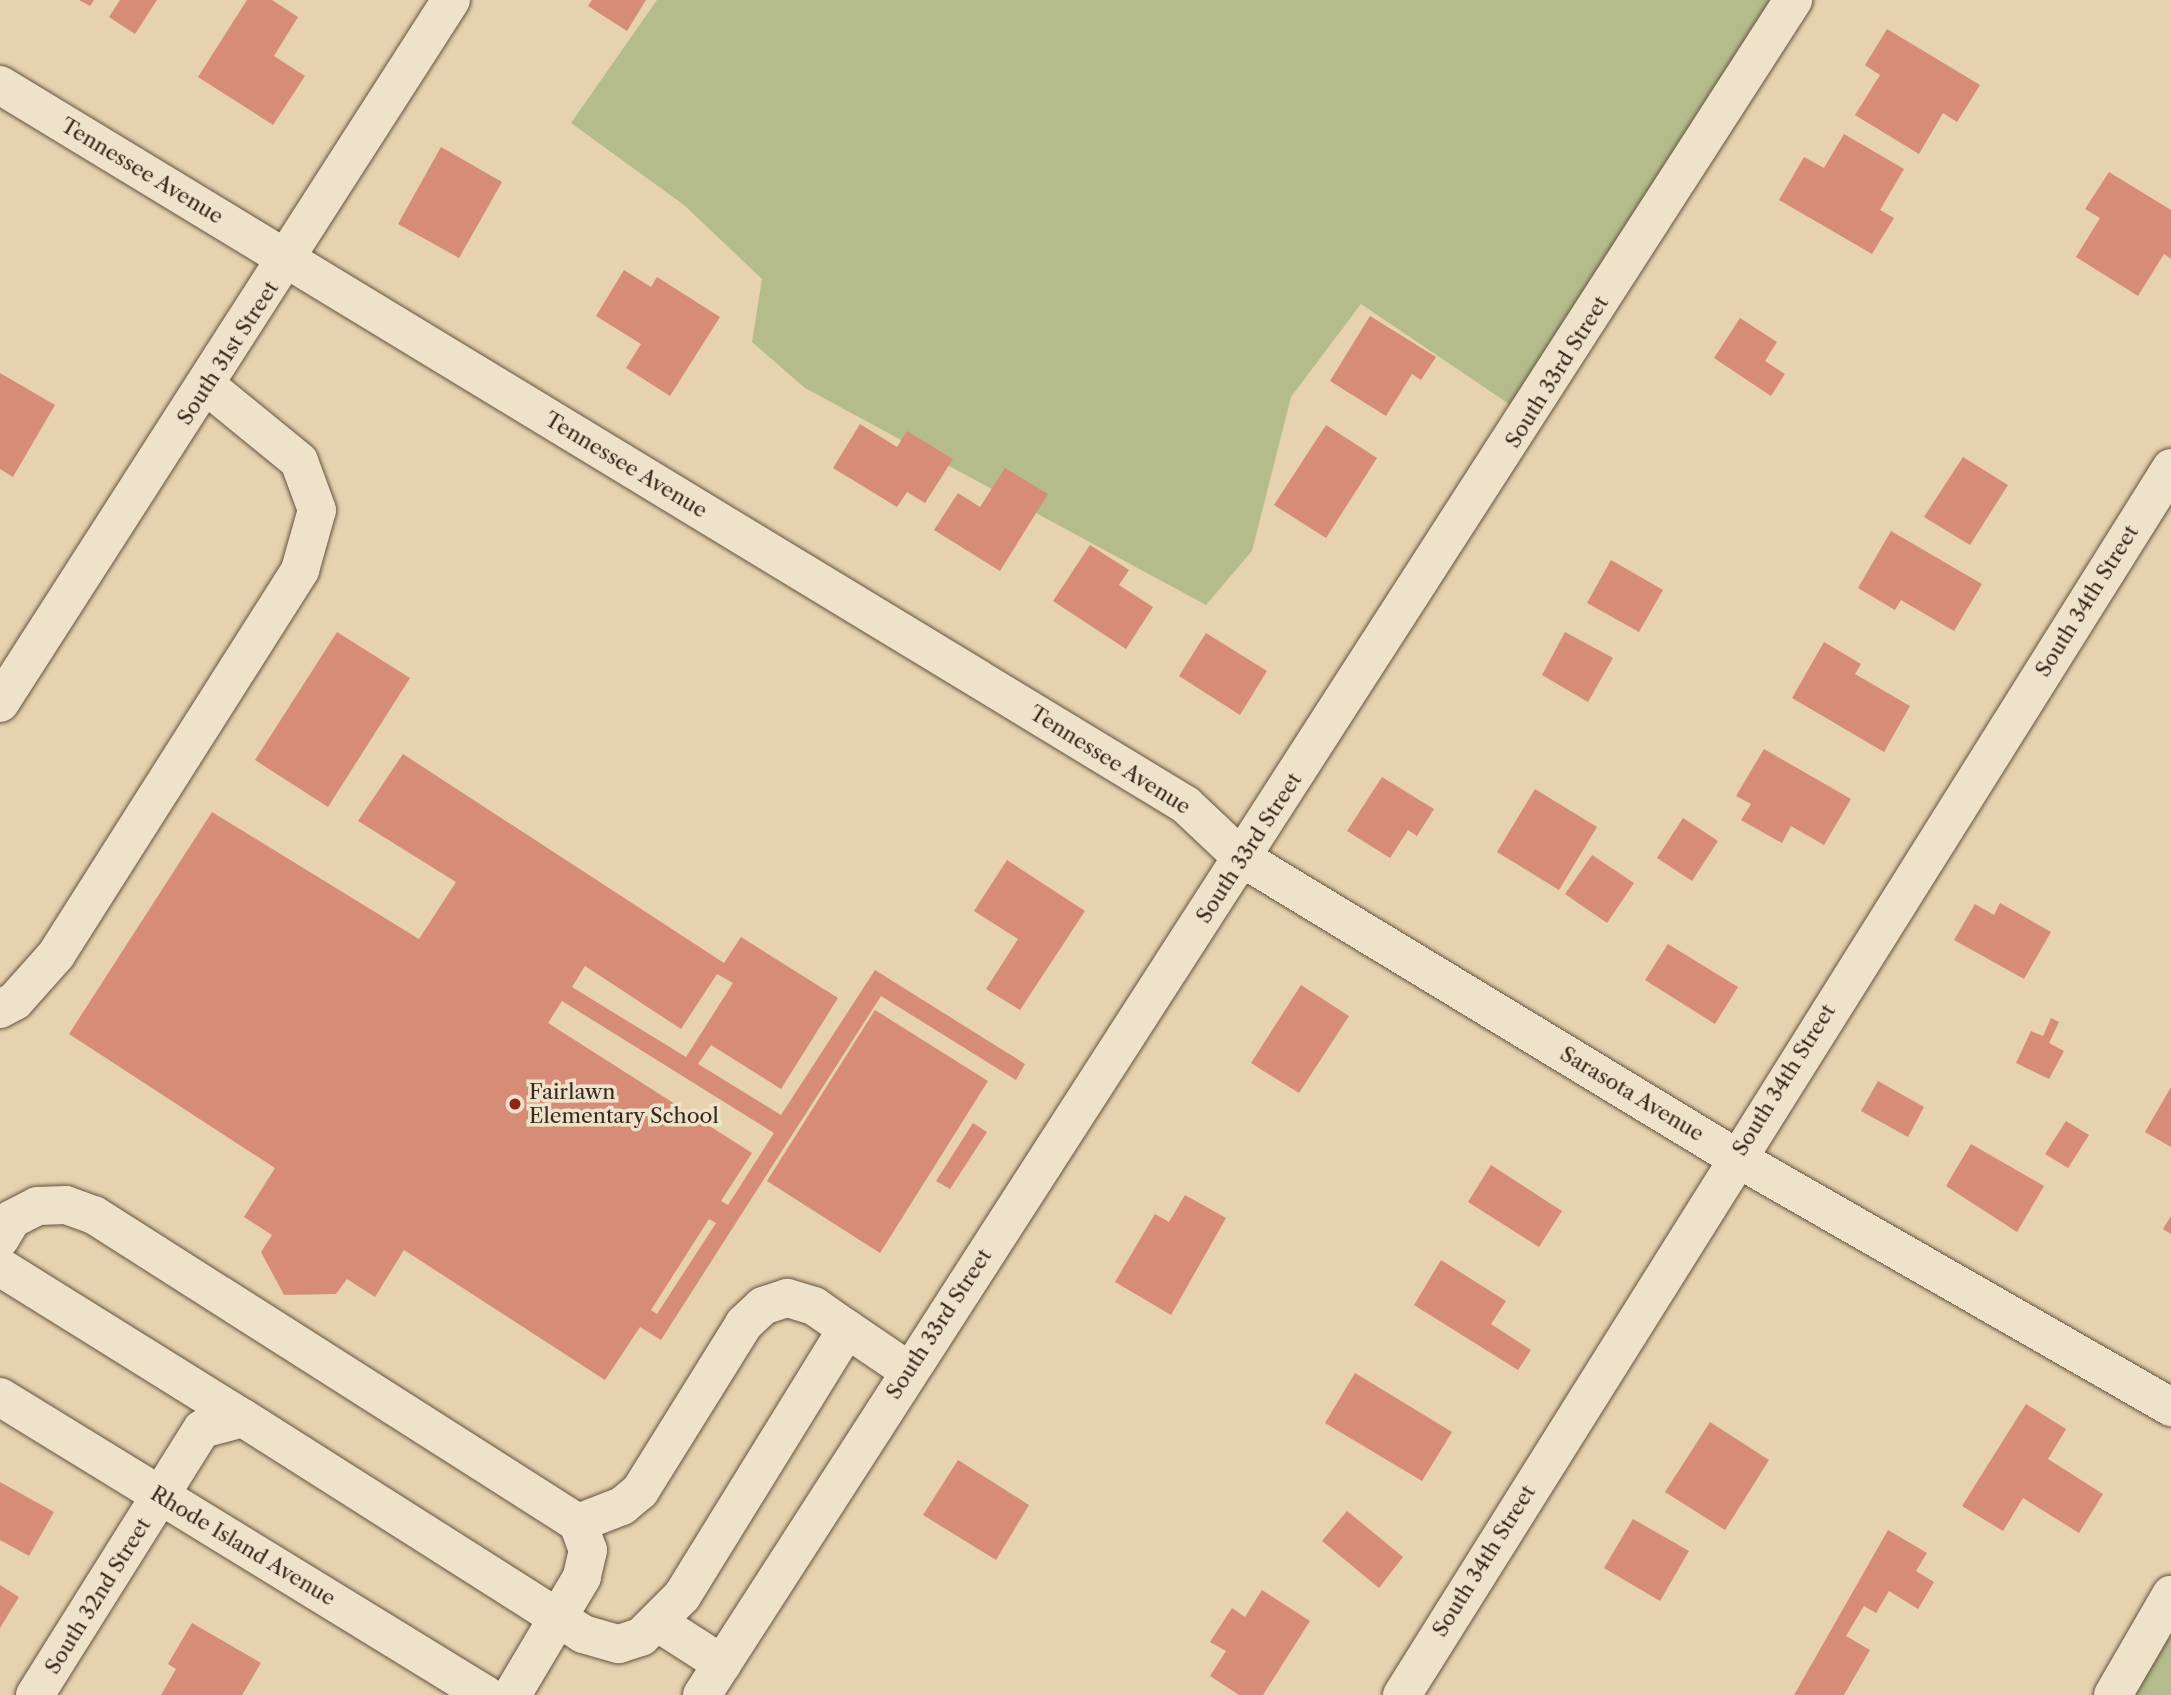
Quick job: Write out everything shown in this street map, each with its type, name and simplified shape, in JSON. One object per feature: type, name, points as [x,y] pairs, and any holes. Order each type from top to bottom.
[{"type":"street","name":"South 31st Street","points":[[0,703],[207,386],[451,0]]},
{"type":"street","name":"South 33rd Street","points":[[712,1680],[1793,0]]},
{"type":"street","name":"Tennessee Avenue","points":[[0,85],[1186,805],[1242,858]]},
{"type":"street","points":[[0,1009],[15,1002],[56,956],[300,570],[317,510],[299,461],[207,386]]},
{"type":"street","name":"South 34th Street","points":[[1402,1695],[1735,1157],[2171,468]]},
{"type":"street","name":"Sarasota Avenue","points":[[1242,858],[1735,1157],[2171,1408]]},
{"type":"street","points":[[0,1238],[12,1219],[37,1206],[66,1205],[94,1215],[578,1523],[588,1550],[582,1577],[512,1695]]},
{"type":"street","points":[[0,1267],[601,1643],[619,1644],[660,1625],[847,1329]]},
{"type":"street","points":[[578,1523],[622,1506],[640,1491],[744,1324],[763,1306],[787,1298],[805,1303],[909,1370]]},
{"type":"street","name":"Rhode Island Avenue","points":[[0,1397],[486,1695]]},
{"type":"street","name":"South 32nd Street","points":[[36,1695],[202,1429],[243,1418]]},
{"type":"street","points":[[2113,1695],[2171,1595]]},
{"type":"street","points":[[660,1625],[712,1680]]},
{"type":"green space","points":[[657,0],[1770,0],[1512,406],[1361,304],[1291,397],[1252,551],[1206,605],[805,388],[752,342],[762,279],[684,205],[571,123]]},
{"type":"green space","points":[[2171,1633],[2171,1695],[2135,1695]]},
{"type":"building","points":[[79,0],[94,0],[90,6]]},
{"type":"building","points":[[120,0],[157,0],[135,34],[109,17]]},
{"type":"building","points":[[247,0],[272,0],[298,17],[274,56],[305,76],[273,125],[198,77]]},
{"type":"building","points":[[592,0],[646,0],[627,31],[588,6]]},
{"type":"building","points":[[1887,29],[1980,85],[1957,122],[1943,113],[1919,154],[1855,115],[1880,75],[1865,65]]},
{"type":"building","points":[[1844,134],[1904,169],[1880,210],[1894,218],[1872,254],[1779,200],[1804,157],[1824,168]]},
{"type":"building","points":[[441,147],[502,182],[459,258],[398,224]]},
{"type":"building","points":[[2109,172],[2171,210],[2171,259],[2164,254],[2138,296],[2076,257],[2100,218],[2085,209]]},
{"type":"building","points":[[624,270],[651,287],[657,277],[720,317],[670,396],[626,368],[641,344],[596,316]]},
{"type":"building","points":[[1370,316],[1436,357],[1421,380],[1412,374],[1386,416],[1330,381]]},
{"type":"building","points":[[1740,318],[1777,342],[1765,361],[1785,374],[1771,396],[1714,358]]},
{"type":"building","points":[[0,373],[55,405],[13,477],[0,469]]},
{"type":"building","points":[[860,424],[897,447],[907,431],[953,459],[925,503],[907,492],[897,507],[833,468]]},
{"type":"building","points":[[1326,425],[1377,458],[1326,538],[1274,505]]},
{"type":"building","points":[[1963,457],[2008,485],[1970,545],[1924,517]]},
{"type":"building","points":[[1005,468],[1048,494],[1000,571],[934,530],[958,493],[980,507]]},
{"type":"building","points":[[1891,531],[1982,584],[1954,631],[1901,600],[1895,610],[1858,588]]},
{"type":"building","points":[[1090,545],[1129,570],[1119,585],[1153,607],[1126,649],[1053,601]]},
{"type":"building","points":[[1611,560],[1663,590],[1639,632],[1587,603]]},
{"type":"building","points":[[337,632],[410,678],[328,807],[255,760]]},
{"type":"building","points":[[1565,632],[1613,658],[1588,702],[1542,675]]},
{"type":"building","points":[[1206,633],[1267,671],[1240,715],[1179,676]]},
{"type":"building","points":[[1824,642],[1861,664],[1855,674],[1910,706],[1884,752],[1792,698]]},
{"type":"building","points":[[1764,749],[1851,799],[1824,845],[1791,826],[1782,843],[1741,820],[1751,804],[1736,796]]},
{"type":"building","points":[[403,754],[724,963],[741,937],[838,998],[781,1089],[711,1045],[698,1064],[781,1115],[875,970],[1025,1064],[1016,1080],[881,996],[661,1340],[640,1327],[605,1380],[404,1250],[375,1297],[347,1279],[336,1294],[284,1295],[261,1252],[272,1235],[244,1217],[275,1168],[69,1034],[212,812],[419,939],[456,882],[358,821]],"holes":[[[585,966],[681,1029],[717,974],[733,983],[686,1057],[572,987]],[[562,1001],[774,1133],[728,1205],[721,1201],[752,1153],[548,1023]],[[709,1219],[716,1223],[657,1314],[651,1310]]]},
{"type":"building","points":[[1382,777],[1434,809],[1417,836],[1408,830],[1390,858],[1347,831]]},
{"type":"building","points":[[1535,789],[1597,827],[1559,890],[1497,852]]},
{"type":"building","points":[[1683,818],[1718,841],[1692,881],[1657,858]]},
{"type":"building","points":[[1592,855],[1634,883],[1607,923],[1565,894]]},
{"type":"building","points":[[1007,860],[1085,911],[1020,1010],[986,989],[1018,939],[974,911]]},
{"type":"building","points":[[2000,903],[2051,932],[2024,979],[1954,940],[1975,904],[1994,915]]},
{"type":"building","points":[[1668,944],[1738,987],[1715,1024],[1645,980]]},
{"type":"building","points":[[1301,985],[1349,1016],[1299,1093],[1251,1063]]},
{"type":"building","points":[[875,1010],[988,1081],[880,1253],[767,1181]]},
{"type":"building","points":[[2051,1018],[2059,1022],[2049,1043],[2064,1051],[2049,1079],[2016,1063],[2031,1031],[2043,1036]]},
{"type":"building","points":[[1878,1081],[1924,1107],[1908,1137],[1861,1111]]},
{"type":"building","points":[[2171,1087],[2171,1147],[2145,1132]]},
{"type":"building","points":[[2066,1121],[2089,1135],[2068,1168],[2045,1154]]},
{"type":"building","points":[[973,1123],[987,1132],[950,1189],[936,1181]]},
{"type":"building","points":[[1971,1144],[2044,1186],[2017,1232],[1946,1186]]},
{"type":"building","points":[[1491,1165],[1562,1211],[1539,1247],[1468,1202]]},
{"type":"building","points":[[1185,1195],[1226,1218],[1171,1315],[1115,1282],[1155,1214],[1169,1222]]},
{"type":"building","points":[[2171,1216],[2171,1234],[2163,1229]]},
{"type":"building","points":[[1441,1260],[1506,1301],[1491,1324],[1531,1350],[1518,1370],[1414,1305]]},
{"type":"building","points":[[1355,1373],[1452,1432],[1422,1481],[1325,1423]]},
{"type":"building","points":[[2026,1404],[2066,1429],[2048,1459],[2103,1494],[2079,1533],[2023,1498],[2003,1531],[1962,1506]]},
{"type":"building","points":[[1710,1422],[1769,1460],[1725,1530],[1665,1492]]},
{"type":"building","points":[[958,1460],[1029,1505],[996,1560],[923,1515]]},
{"type":"building","points":[[0,1482],[54,1512],[29,1556],[0,1540]]},
{"type":"building","points":[[1347,1511],[1403,1557],[1379,1588],[1322,1541]]},
{"type":"building","points":[[1633,1519],[1689,1551],[1660,1601],[1604,1568]]},
{"type":"building","points":[[1888,1530],[1927,1553],[1916,1571],[1934,1582],[1918,1609],[1889,1591],[1876,1613],[1864,1606],[1846,1636],[1870,1650],[1844,1695],[1794,1695]]},
{"type":"building","points":[[0,1585],[19,1597],[0,1628]]},
{"type":"building","points":[[1262,1590],[1310,1621],[1263,1695],[1239,1695],[1210,1676],[1226,1651],[1210,1642],[1232,1608],[1245,1617]]},
{"type":"building","points":[[192,1623],[261,1663],[242,1695],[161,1695],[176,1669],[168,1664]]},
{"type":"place","name":"Fairlawn Elementary School","points":[[515,1104]]}]
